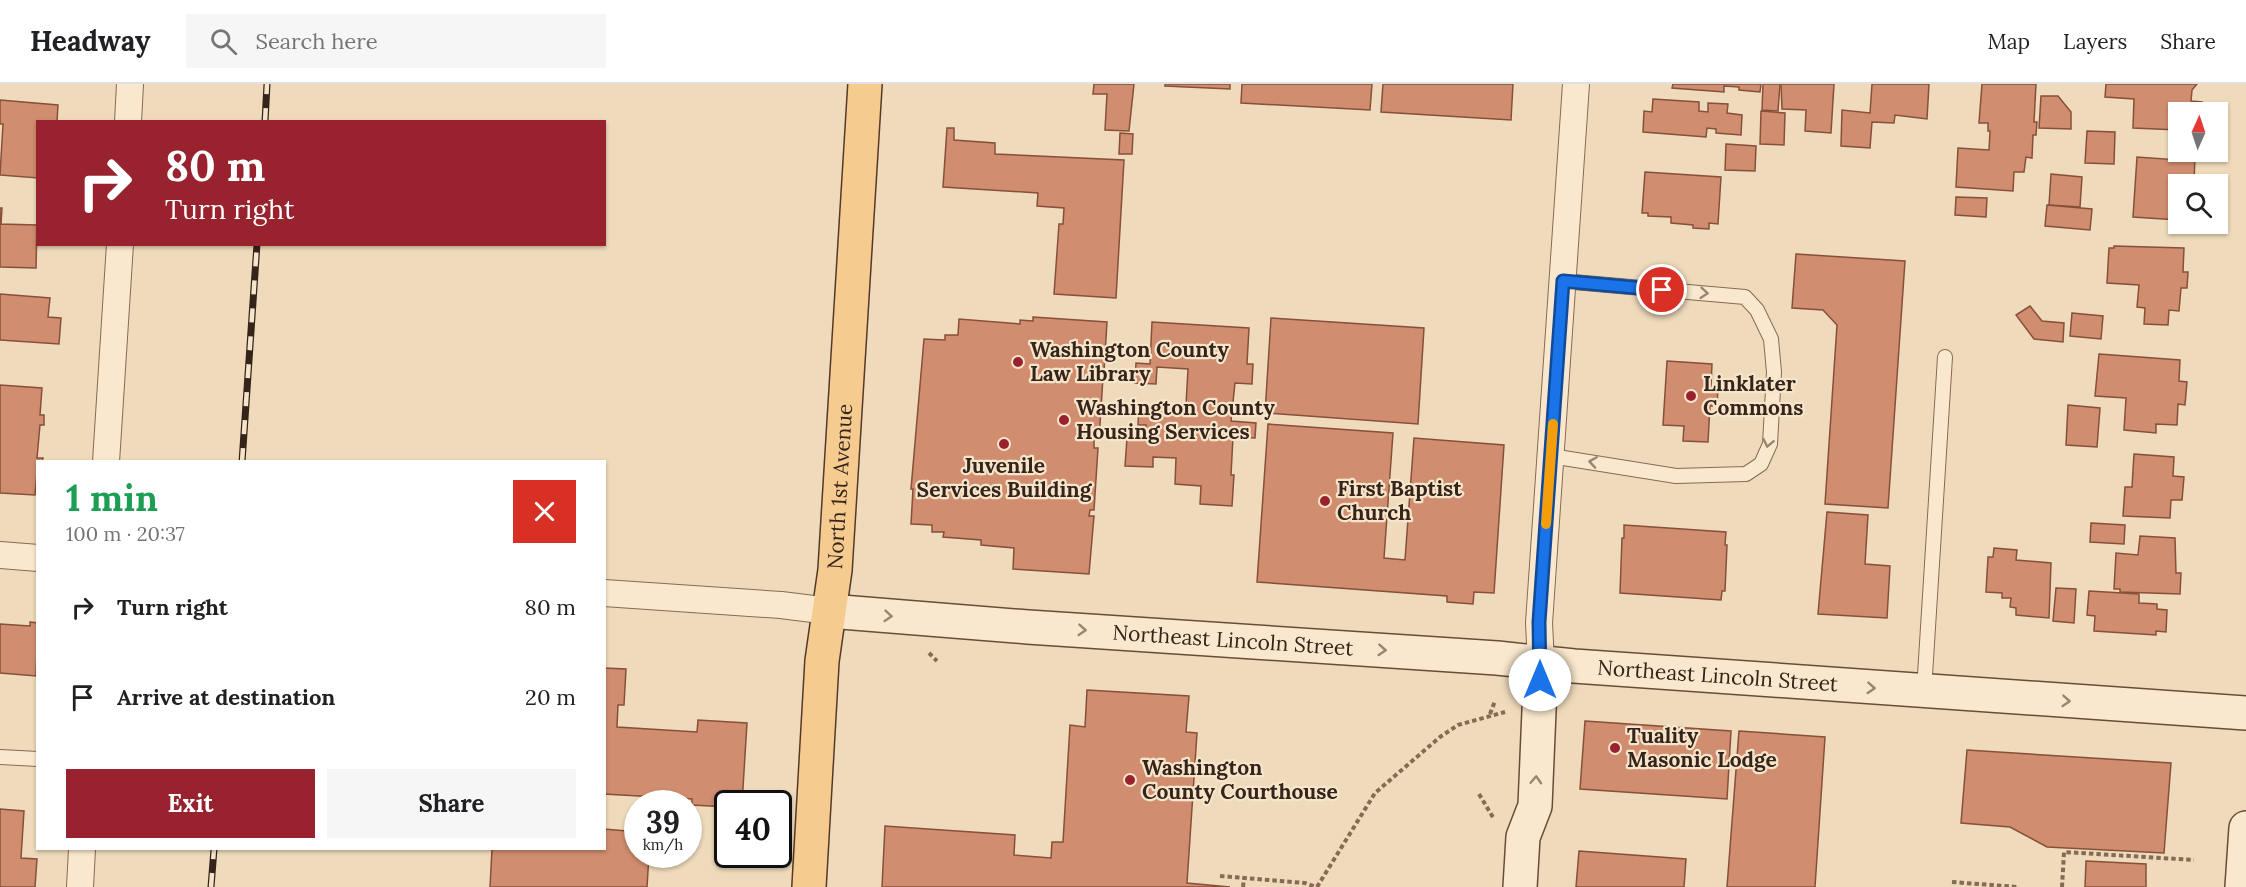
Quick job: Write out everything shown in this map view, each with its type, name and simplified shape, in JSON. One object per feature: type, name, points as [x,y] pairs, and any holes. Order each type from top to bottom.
[{"type":"main road","name":"North 1st Avenue","points":[[809,887],[822,661],[835,570],[865,84]]},
{"type":"street","points":[[128,120],[130,84]]},
{"type":"street","points":[[1520,887],[1523,837],[1534,806],[1541,663],[1539,622],[1576,84]]},
{"type":"street","points":[[106,460],[120,246]]},
{"type":"street","points":[[0,555],[36,558]]},
{"type":"street","points":[[606,593],[781,605],[830,611]]},
{"type":"street","name":"Northeast Lincoln Street","points":[[830,611],[1028,627],[1486,657],[1924,691],[2246,712]]},
{"type":"street","points":[[2242,887],[2246,828]]},
{"type":"street","points":[[80,887],[82,850]]},
{"type":"lane","points":[[1551,456],[1676,476],[1746,474],[1761,464],[1770,444],[1774,372],[1771,339],[1757,310],[1745,297],[1563,281]]},
{"type":"lane","points":[[1924,691],[1946,357]]},
{"type":"lane","points":[[0,757],[36,759]]},
{"type":"path","points":[[1490,715],[1495,701]]},
{"type":"path","points":[[1220,876],[1305,883],[1317,887],[1375,793],[1440,737],[1458,725],[1506,711]]},
{"type":"path","points":[[1479,794],[1498,827]]},
{"type":"path","points":[[2062,887],[2064,852],[2194,860]]},
{"type":"path","points":[[1244,878],[1244,887]]},
{"type":"path","points":[[1952,882],[2018,887]]},
{"type":"building","points":[[1094,84],[1134,84],[1129,131],[1105,130],[1107,94],[1093,94]]},
{"type":"building","points":[[1165,84],[1230,84],[1230,89],[1165,86]]},
{"type":"building","points":[[1242,84],[1372,84],[1370,110],[1241,103]]},
{"type":"building","points":[[1383,84],[1513,84],[1511,120],[1381,112]]},
{"type":"building","points":[[1673,84],[1761,84],[1760,92],[1724,86],[1724,92],[1672,88]]},
{"type":"building","points":[[1763,84],[1780,84],[1778,111],[1762,110]]},
{"type":"building","points":[[1781,84],[1834,84],[1831,133],[1805,131],[1806,110],[1782,109]]},
{"type":"building","points":[[1872,84],[1929,84],[1927,119],[1895,115],[1894,123],[1872,122],[1870,148],[1841,146],[1842,110],[1870,113]]},
{"type":"building","points":[[1982,84],[2036,84],[2034,122],[2037,122],[2036,135],[2033,135],[2032,158],[2026,157],[2024,172],[2014,172],[2013,191],[1956,187],[1958,148],[1989,150],[1988,123],[1979,123]]},
{"type":"building","points":[[2106,84],[2197,84],[2192,90],[2191,101],[2202,102],[2168,102],[2168,130],[2133,128],[2134,99],[2105,97]]},
{"type":"building","points":[[2041,96],[2058,96],[2071,112],[2071,129],[2039,128]]},
{"type":"building","points":[[1653,99],[1699,102],[1699,111],[1708,112],[1708,103],[1728,104],[1727,113],[1742,115],[1741,135],[1716,133],[1716,129],[1707,128],[1706,137],[1643,132],[1644,111],[1652,112]]},
{"type":"building","points":[[0,100],[58,105],[57,120],[36,120],[36,178],[0,175],[3,124],[0,124]]},
{"type":"building","points":[[1761,111],[1785,113],[1784,145],[1760,144]]},
{"type":"building","points":[[947,128],[954,128],[954,140],[995,143],[995,154],[1124,160],[1116,298],[1054,294],[1059,224],[1063,224],[1064,208],[1037,206],[1038,193],[943,187]]},
{"type":"building","points":[[2087,131],[2115,132],[2114,164],[2085,163]]},
{"type":"building","points":[[1120,133],[1133,134],[1132,154],[1119,154]]},
{"type":"building","points":[[1726,144],[1756,146],[1755,171],[1725,170]]},
{"type":"building","points":[[2137,157],[2168,159],[2168,162],[2195,162],[2194,174],[2168,174],[2168,219],[2133,217]]},
{"type":"building","points":[[1645,172],[1721,177],[1718,224],[1709,223],[1709,229],[1693,228],[1693,225],[1671,223],[1671,217],[1648,216],[1648,213],[1642,213]]},
{"type":"building","points":[[2051,174],[2082,177],[2080,207],[2049,205]]},
{"type":"building","points":[[1956,197],[1987,198],[1986,217],[1955,215]]},
{"type":"building","points":[[2047,205],[2092,209],[2090,230],[2045,226]]},
{"type":"building","points":[[0,208],[2,208],[1,224],[36,225],[36,268],[0,267]]},
{"type":"building","points":[[2114,246],[2184,248],[2183,272],[2188,272],[2187,288],[2181,288],[2179,311],[2169,310],[2168,325],[2144,324],[2145,308],[2137,307],[2139,285],[2107,283],[2109,248],[2114,248]]},
{"type":"building","points":[[1796,254],[1905,261],[1888,508],[1825,504],[1837,325],[1823,310],[1792,308]]},
{"type":"building","points":[[0,294],[50,298],[48,317],[61,318],[59,344],[0,340]]},
{"type":"building","points":[[2030,306],[2042,321],[2064,323],[2063,342],[2034,339],[2016,315]]},
{"type":"building","points":[[2072,313],[2103,316],[2101,339],[2070,336]]},
{"type":"building","name":"Juvenile Services Building","points":[[1033,317],[1107,322],[1104,371],[1098,370],[1098,377],[1103,377],[1099,440],[1094,439],[1094,448],[1098,448],[1094,510],[1090,510],[1089,516],[1094,516],[1089,574],[1013,569],[1014,548],[981,545],[981,540],[943,537],[944,532],[932,532],[932,525],[911,524],[913,489],[911,489],[924,339],[945,340],[945,335],[958,335],[959,319],[1020,324],[1020,320],[1033,321]]},
{"type":"building","points":[[1271,318],[1424,328],[1418,424],[1265,413]]},
{"type":"building","points":[[1152,322],[1249,328],[1247,364],[1253,364],[1252,384],[1235,383],[1231,421],[1256,423],[1255,438],[1233,437],[1232,506],[1200,504],[1201,486],[1175,484],[1176,458],[1153,457],[1153,467],[1125,466],[1127,438],[1145,439],[1146,425],[1138,425],[1139,405],[1178,407],[1178,404],[1186,405],[1188,369],[1157,367],[1156,384],[1135,383],[1136,363],[1150,364]]},
{"type":"building","points":[[2099,354],[2180,360],[2179,381],[2187,382],[2185,405],[2178,404],[2177,425],[2156,424],[2156,433],[2124,430],[2126,398],[2095,396]]},
{"type":"building","name":"Linklater Commons","points":[[1667,361],[1712,364],[1711,387],[1718,387],[1717,406],[1710,406],[1708,442],[1683,441],[1684,426],[1663,425]]},
{"type":"building","points":[[0,385],[42,388],[40,415],[44,415],[44,425],[40,425],[37,458],[43,458],[36,460],[35,495],[0,493]]},
{"type":"building","points":[[2068,405],[2100,408],[2097,447],[2066,445]]},
{"type":"building","name":"First Baptist Church","points":[[1268,424],[1393,433],[1384,558],[1405,560],[1414,438],[1504,445],[1494,593],[1474,592],[1473,604],[1447,602],[1447,596],[1257,582]]},
{"type":"building","points":[[2134,454],[2174,457],[2173,476],[2184,477],[2182,500],[2171,500],[2170,518],[2123,516],[2125,487],[2132,487]]},
{"type":"building","points":[[1827,512],[1868,515],[1865,564],[1890,566],[1887,618],[1818,614]]},
{"type":"building","points":[[2091,523],[2125,525],[2124,544],[2090,542]]},
{"type":"building","points":[[1624,525],[1726,532],[1725,591],[1722,591],[1721,600],[1620,593]]},
{"type":"building","points":[[2140,536],[2175,538],[2176,573],[2181,573],[2180,594],[2120,592],[2120,589],[2114,589],[2116,553],[2138,555]]},
{"type":"building","points":[[1994,548],[2017,550],[2016,560],[2051,563],[2049,618],[2016,615],[2016,608],[2010,607],[2011,598],[2002,598],[2002,593],[1986,592],[1988,557],[1993,557]]},
{"type":"building","points":[[2056,588],[2076,589],[2074,623],[2053,621]]},
{"type":"building","points":[[2089,591],[2139,594],[2139,603],[2157,604],[2157,609],[2167,610],[2166,632],[2156,631],[2156,635],[2094,631],[2095,616],[2087,615]]},
{"type":"building","points":[[30,622],[36,623],[36,676],[0,673],[0,624],[30,626]]},
{"type":"building","points":[[606,668],[626,669],[624,705],[618,705],[617,727],[697,732],[698,720],[747,723],[743,790],[714,790],[714,806],[702,806],[702,790],[624,790],[624,795],[606,794]]},
{"type":"building","name":"Washington County Courthouse","points":[[1087,690],[1189,696],[1186,732],[1197,733],[1187,883],[1230,887],[882,887],[885,826],[1015,835],[1014,855],[1051,858],[1052,842],[1063,842],[1070,725],[1085,727]]},
{"type":"building","points":[[1585,721],[1731,731],[1727,799],[1580,789]]},
{"type":"building","points":[[1739,731],[1825,737],[1815,887],[1727,887]]},
{"type":"building","points":[[1967,750],[2171,763],[2164,853],[2047,847],[2010,827],[1961,823]]},
{"type":"building","points":[[0,809],[24,811],[21,858],[37,859],[35,887],[0,887]]},
{"type":"building","points":[[606,829],[624,831],[624,868],[648,868],[647,887],[490,887],[492,850],[606,850]]},
{"type":"building","points":[[1579,851],[1686,859],[1684,887],[1576,887]]},
{"type":"building","points":[[2086,861],[2146,864],[2146,887],[2085,887]]},
{"type":"railway","points":[[265,120],[267,84]]},
{"type":"railway","points":[[242,460],[257,246]]},
{"type":"railway","points":[[211,887],[214,850]]},
{"type":"slow traffic","points":[[1546,524],[1553,424]]},
{"type":"place","name":"Washington County Law Library","points":[[1018,362]]},
{"type":"place","name":"Linklater Commons","points":[[1691,396]]},
{"type":"place","name":"Washington County Housing Services","points":[[1064,420]]},
{"type":"place","name":"Juvenile Services Building","points":[[1004,444]]},
{"type":"place","name":"First Baptist Church","points":[[1325,501]]},
{"type":"place","name":"Tuality Masonic Lodge","points":[[1615,748]]},
{"type":"place","name":"Washington County Courthouse","points":[[1130,780]]},
{"type":"route","points":[[1540,680],[1539,622],[1563,281],[1662,290]]}]
